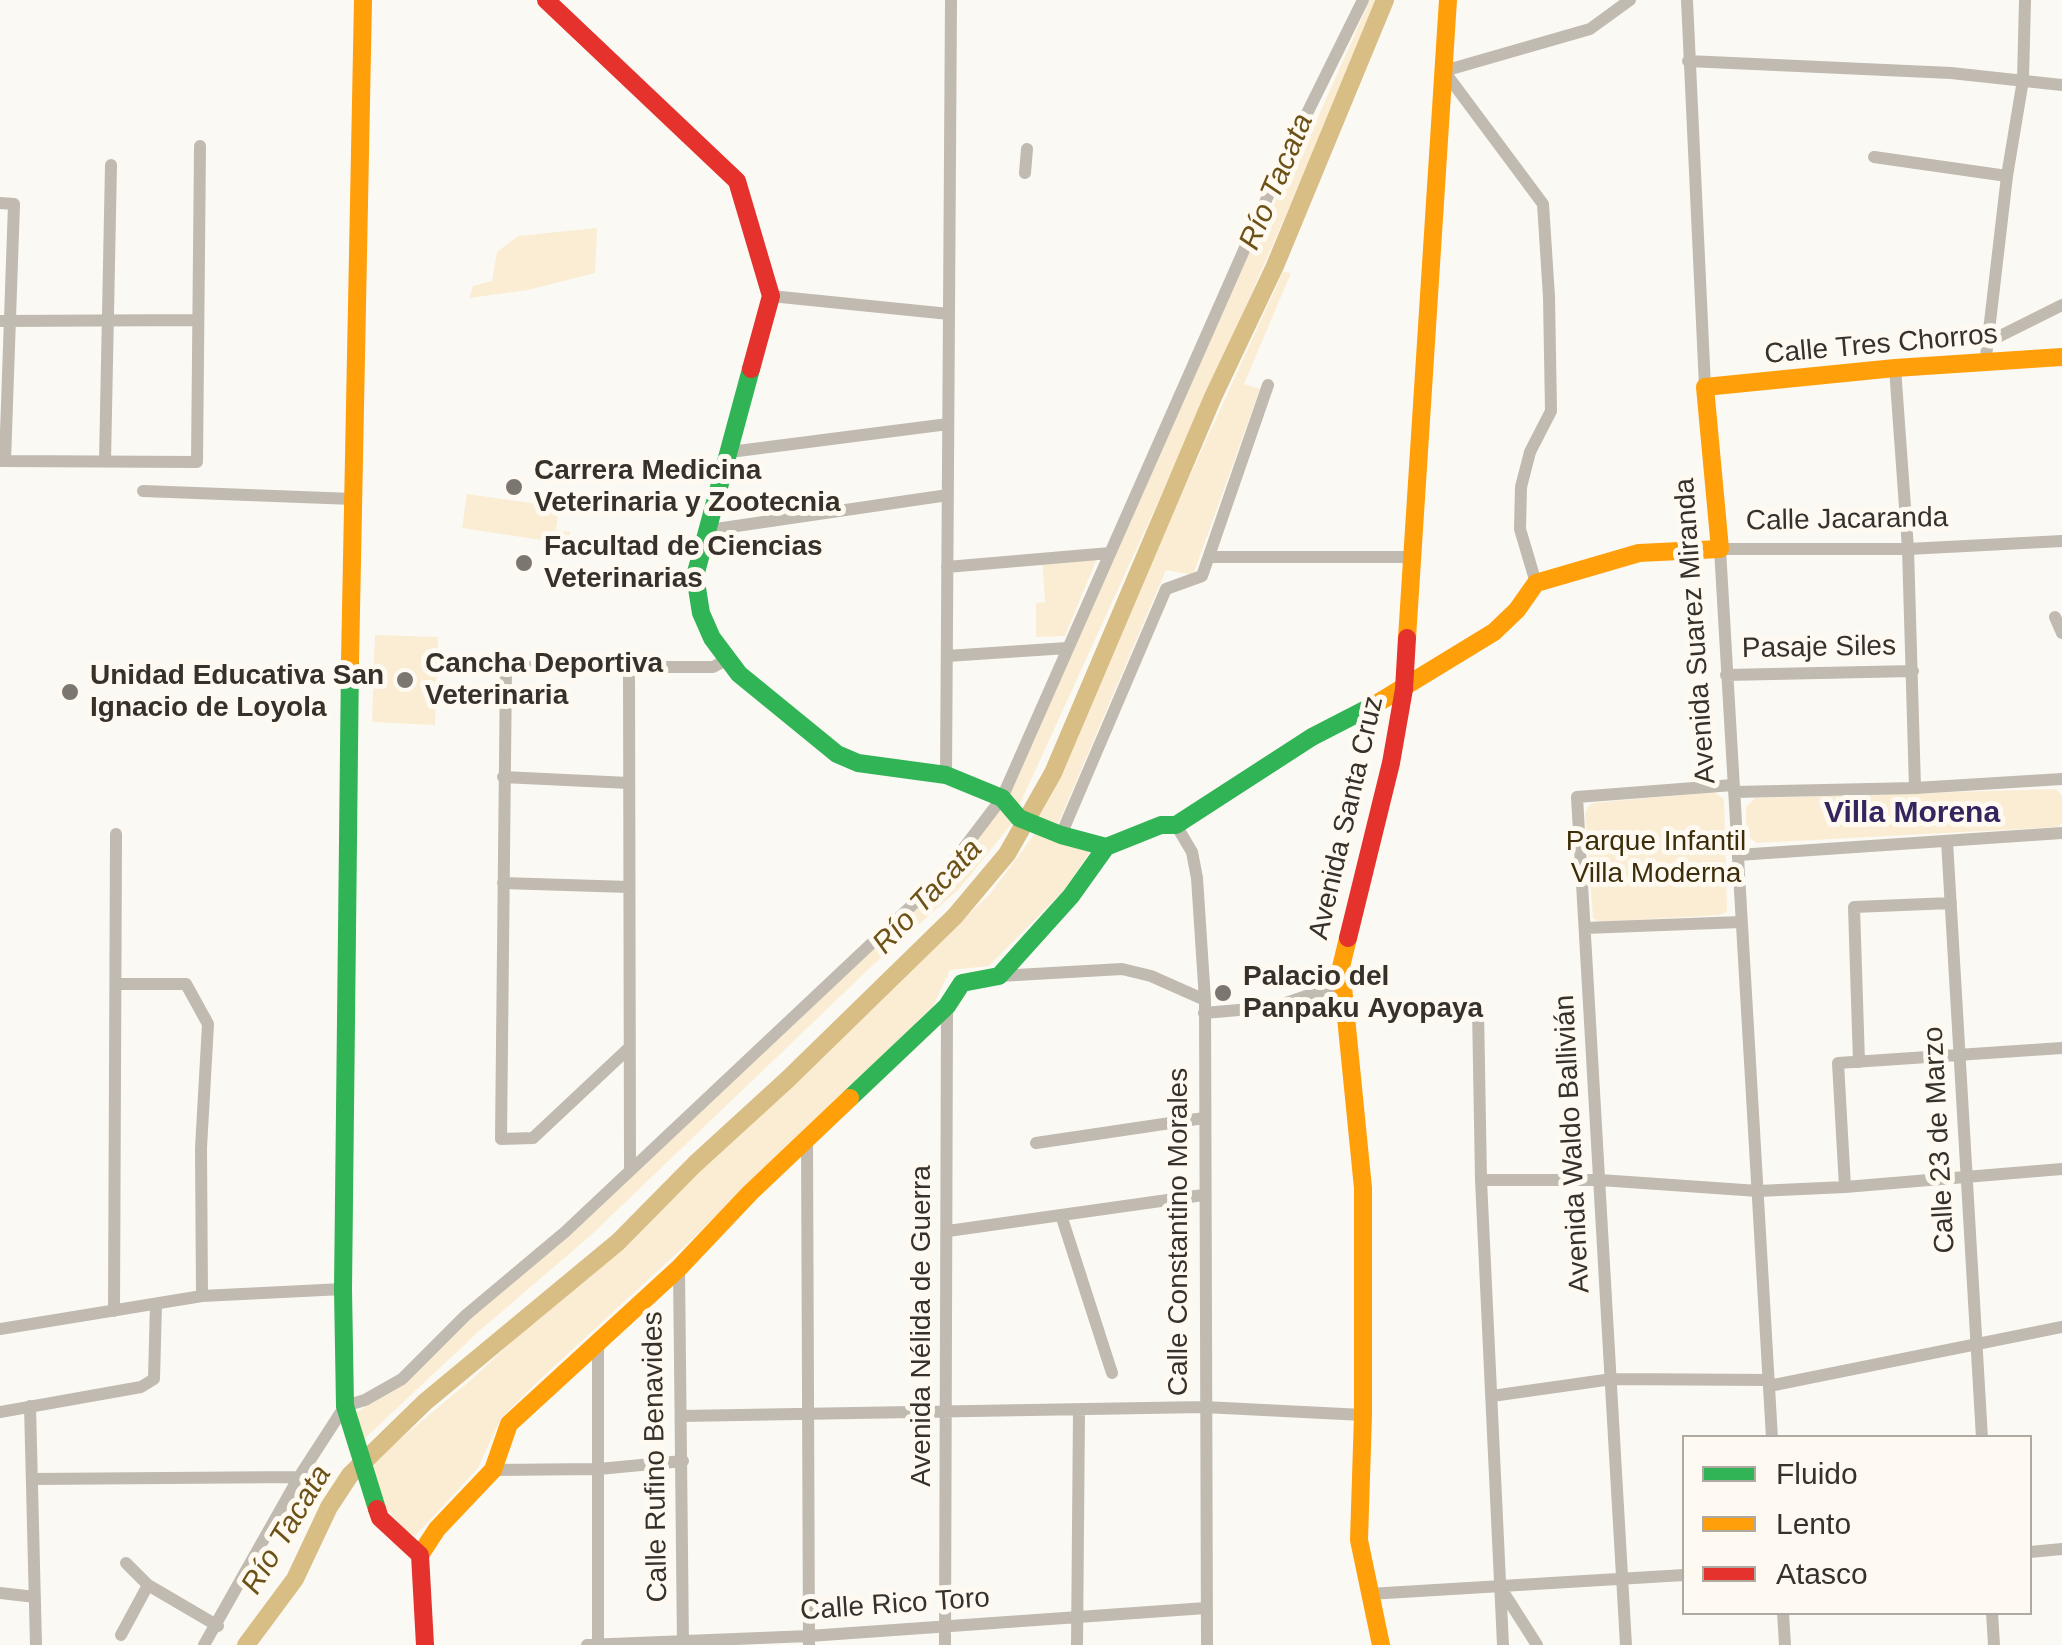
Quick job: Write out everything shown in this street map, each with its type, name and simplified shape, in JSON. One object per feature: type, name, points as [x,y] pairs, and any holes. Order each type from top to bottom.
[{"type":"street","points":[[364,0],[342,1289],[345,1406],[380,1518],[420,1555]]},
{"type":"street","points":[[546,0],[737,181],[771,296],[695,576],[701,613],[712,638],[739,674],[837,754],[858,762],[946,775],[1002,798],[1025,820],[1106,847]]},
{"type":"street","points":[[946,775],[951,0]]},
{"type":"street","points":[[204,1645],[299,1478],[345,1406],[402,1379],[466,1316],[565,1232],[941,878],[1002,798],[1282,164],[1363,0]]},
{"type":"street","name":"Avenida Santa Cruz","points":[[1381,1645],[1359,1540],[1363,1188],[1341,968],[1391,762],[1404,689],[1448,0]]},
{"type":"street","points":[[999,976],[1071,896],[1106,847],[1160,825],[1176,825],[1312,737],[1404,689],[1494,632],[1517,610],[1536,583],[1520,529],[1522,488],[1530,452],[1551,411],[1550,315],[1542,204],[1444,71],[1590,28],[1630,0]]},
{"type":"street","name":"Avenida Suarez Miranda","points":[[1686,0],[1705,387],[1720,549],[1772,1435]]},
{"type":"street","points":[[1985,365],[2007,176],[2023,80],[2025,0]]},
{"type":"street","points":[[1688,61],[1950,73],[2062,85]]},
{"type":"street","points":[[0,203],[14,204],[2,461],[196,462],[200,146]]},
{"type":"street","points":[[1025,172],[1027,150]]},
{"type":"street","points":[[1874,157],[2007,176]]},
{"type":"street","points":[[104,462],[111,165]]},
{"type":"street","points":[[771,296],[949,314]]},
{"type":"street","points":[[1988,342],[2062,305]]},
{"type":"street","points":[[6,321],[198,320]]},
{"type":"street","name":"Calle Tres Chorros","points":[[1705,387],[1895,368],[2062,357]]},
{"type":"street","points":[[1895,368],[1908,549],[1915,788]]},
{"type":"street","points":[[1061,835],[1166,589],[1202,576],[1268,385]]},
{"type":"street","points":[[730,452],[948,424]]},
{"type":"street","points":[[143,491],[354,500]]},
{"type":"street","points":[[709,530],[948,495]]},
{"type":"street","name":"Calle Jacaranda","points":[[1536,583],[1639,553],[1908,549],[2062,541]]},
{"type":"street","points":[[947,566],[1110,553]]},
{"type":"street","points":[[1210,557],[1413,557]]},
{"type":"street","points":[[2055,617],[2062,633]]},
{"type":"street","points":[[947,656],[1068,648]]},
{"type":"street","points":[[630,1048],[533,1138],[501,1139],[506,666],[712,667],[728,659]]},
{"type":"street","points":[[629,667],[630,1170]]},
{"type":"street","name":"Pasaje Siles","points":[[1726,675],[1913,671]]},
{"type":"street","points":[[503,777],[629,783]]},
{"type":"street","points":[[1734,789],[1915,788],[2062,779]]},
{"type":"street","name":"Avenida Waldo Ballivián","points":[[1626,1645],[1577,797],[1734,789]]},
{"type":"street","name":"Calle Constantino Morales","points":[[1176,825],[1192,852],[1198,878],[1204,1007],[1206,1645]]},
{"type":"street","points":[[1738,855],[2062,832]]},
{"type":"street","points":[[114,1311],[116,834]]},
{"type":"street","name":"Calle 23 de Marzo","points":[[1947,841],[1982,1435]]},
{"type":"street","points":[[503,882],[629,887]]},
{"type":"street","points":[[1859,1062],[1854,907],[1951,904]]},
{"type":"street","points":[[1586,928],[1741,922]]},
{"type":"street","points":[[425,1645],[420,1555],[436,1529],[492,1470],[509,1424],[679,1268],[750,1192],[947,1006],[962,984],[999,976],[1122,969],[1151,976],[1204,1007],[1274,1007],[1342,984]]},
{"type":"street","points":[[116,984],[186,984],[208,1024],[202,1148],[202,1296]]},
{"type":"street","name":"Avenida Nélida de Guerra","points":[[946,1645],[947,1006]]},
{"type":"street","points":[[1478,1009],[1503,1645]]},
{"type":"street","points":[[1845,1188],[1838,1063],[2062,1048]]},
{"type":"street","points":[[1036,1143],[1204,1118]]},
{"type":"street","points":[[807,1138],[809,1640]]},
{"type":"street","points":[[1482,1180],[1600,1180],[1758,1191],[1845,1188],[2062,1169]]},
{"type":"street","points":[[948,1231],[1203,1195]]},
{"type":"street","points":[[1061,1215],[1112,1373]]},
{"type":"street","name":"Calle Rufino Benavides","points":[[679,1268],[683,1643]]},
{"type":"street","points":[[0,1329],[202,1296],[342,1289]]},
{"type":"street","points":[[0,1412],[141,1387],[154,1379],[156,1304]]},
{"type":"street","points":[[1492,1396],[1612,1379],[1769,1383],[2062,1327]]},
{"type":"street","points":[[598,1342],[598,1645]]},
{"type":"street","points":[[30,1406],[36,1645]]},
{"type":"street","points":[[681,1416],[1204,1407],[1363,1415]]},
{"type":"street","points":[[1076,1645],[1079,1410]]},
{"type":"street","points":[[492,1470],[600,1469],[683,1462]]},
{"type":"street","points":[[32,1479],[299,1478]]},
{"type":"street","points":[[2032,1552],[2062,1549]]},
{"type":"street","points":[[126,1563],[148,1586],[218,1626]]},
{"type":"street","points":[[1369,1594],[1682,1576]]},
{"type":"street","points":[[121,1635],[148,1586]]},
{"type":"street","points":[[1501,1588],[1537,1645]]},
{"type":"street","points":[[0,1593],[35,1597]]},
{"type":"street","name":"Calle Rico Toro","points":[[586,1645],[809,1640],[1206,1608]]},
{"type":"street","points":[[1783,1615],[1785,1645]]},
{"type":"street","points":[[1992,1615],[1994,1645]]},
{"type":"green space","points":[[1370,0],[1380,0],[1208,392],[1019,806],[1007,794],[1252,246],[1311,133]]},
{"type":"green space","points":[[597,228],[595,273],[528,290],[469,298],[473,286],[492,281],[497,252],[518,236]]},
{"type":"green space","points":[[1283,272],[1291,273],[1244,384],[1260,389],[1193,575],[1166,570],[1058,824],[1035,816],[1082,725],[1151,561]]},
{"type":"green space","points":[[467,494],[559,507],[556,530],[570,532],[568,544],[462,528]]},
{"type":"green space","points":[[1098,556],[1065,636],[1036,637],[1036,603],[1045,602],[1042,558]]},
{"type":"green space","name":"Cancha Deportiva Veterinaria","points":[[375,635],[438,637],[435,725],[372,722]]},
{"type":"green space","points":[[2056,789],[2062,796],[2062,823],[2058,827],[1757,843],[1746,835],[1746,807],[1755,798]]},
{"type":"green space","name":"Parque Infantil Villa Moderna","points":[[1714,792],[1724,799],[1727,912],[1599,922],[1593,918],[1585,814],[1588,807],[1593,803]]},
{"type":"green space","points":[[1000,807],[1013,822],[959,889],[874,964],[589,1237],[479,1331],[362,1441],[355,1413],[404,1383],[469,1318],[941,885]]},
{"type":"green space","points":[[1036,832],[1090,852],[1064,890],[989,966],[950,970],[933,1006],[691,1240],[535,1384],[501,1418],[478,1468],[415,1536],[405,1530],[386,1508],[369,1465],[472,1379],[990,894]]},
{"type":"waterway","name":"Río Tacata","points":[[246,1645],[295,1579],[329,1507],[350,1475],[425,1402],[618,1242],[955,916],[1007,854],[1053,773],[1213,397],[1275,266],[1385,0]]},
{"type":"traffic: fast","points":[[751,369],[695,576],[701,613],[712,638],[739,674],[837,754],[858,763],[946,775],[1002,798],[1019,818],[1106,847]]},
{"type":"traffic: fast","points":[[350,661],[345,1406],[377,1509]]},
{"type":"traffic: fast","points":[[850,1098],[947,1006],[962,983],[999,976],[1071,896],[1106,847],[1161,825],[1176,825],[1312,737],[1376,704]]},
{"type":"traffic: slow","points":[[350,661],[363,0]]},
{"type":"traffic: slow","points":[[1407,638],[1448,0]]},
{"type":"traffic: slow","points":[[1376,704],[1494,632],[1517,610],[1536,583],[1639,553],[1720,549],[1705,387],[1895,368],[2062,357]]},
{"type":"traffic: slow","points":[[1348,938],[1341,967],[1363,1188],[1359,1540],[1381,1645]]},
{"type":"traffic: slow","points":[[420,1555],[437,1529],[493,1470],[509,1424],[679,1268],[750,1193],[850,1098]]},
{"type":"traffic: jam","points":[[546,0],[737,181],[771,296],[751,369]]},
{"type":"traffic: jam","points":[[1348,938],[1391,763],[1404,689],[1407,638]]},
{"type":"traffic: jam","points":[[377,1509],[380,1518],[420,1555],[425,1645]]},
{"type":"place","name":"Carrera Medicina Veterinaria y Zootecnia","points":[[514,487]]},
{"type":"place","name":"Facultad de Ciencias Veterinarias","points":[[524,563]]},
{"type":"place","name":"Cancha Deportiva Veterinaria","points":[[405,680]]},
{"type":"place","name":"Unidad Educativa San Ignacio de Loyola","points":[[70,692]]},
{"type":"place","name":"Palacio del Panpaku Ayopaya","points":[[1223,993]]},
{"type":"district","name":"Villa Morena","points":[[1912,814]]}]
